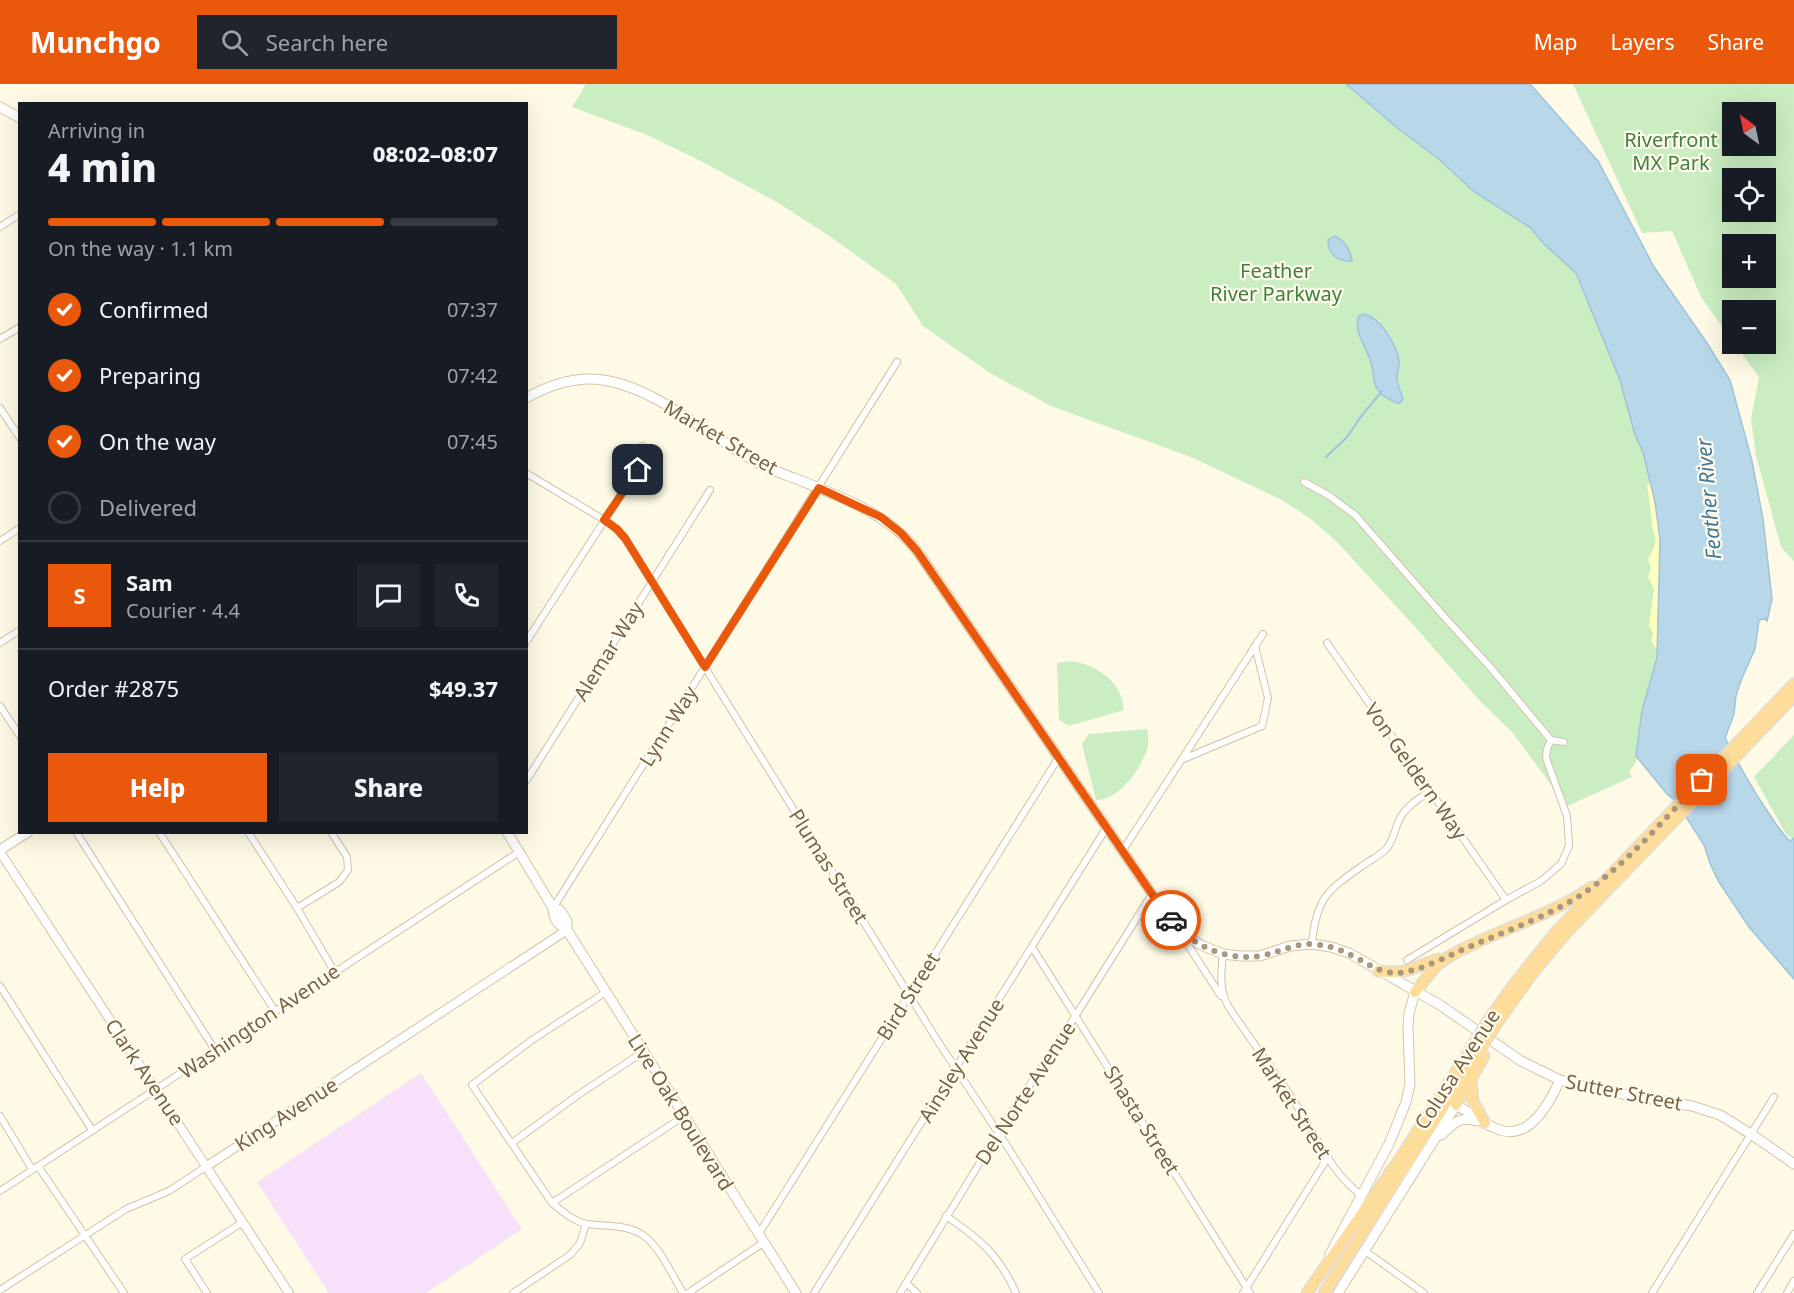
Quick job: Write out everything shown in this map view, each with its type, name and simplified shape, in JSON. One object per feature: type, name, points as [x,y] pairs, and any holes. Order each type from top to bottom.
[{"type":"highway","points":[[1627,862],[1794,684]]},
{"type":"highway","points":[[1627,862],[1794,696]]},
{"type":"highway","name":"Colusa Avenue","points":[[1324,1293],[1541,949],[1616,869],[1627,862]]},
{"type":"highway","name":"Colusa Avenue","points":[[1496,1022],[1556,944],[1627,862]]},
{"type":"highway","points":[[1378,971],[1405,972],[1448,957],[1558,908],[1616,869]]},
{"type":"highway","points":[[1415,992],[1430,972],[1448,957]]},
{"type":"highway","points":[[1456,1105],[1471,1078],[1477,1053]]},
{"type":"highway","name":"Colusa Avenue","points":[[1307,1293],[1399,1160],[1477,1053]]},
{"type":"highway","points":[[1471,1078],[1473,1101],[1485,1123]]},
{"type":"main road","points":[[0,107],[18,117]]},
{"type":"main road","name":"Market Street","points":[[528,397],[547,387],[577,380],[592,379],[623,384],[651,396],[761,465],[819,488],[881,517],[901,533],[917,551],[1174,923],[1186,936],[1223,954]]},
{"type":"main road","points":[[0,851],[25,834]]},
{"type":"main road","name":"Live Oak Boulevard","points":[[508,834],[554,908],[560,910],[567,921],[567,930],[796,1293]]},
{"type":"main road","name":"Sutter Street","points":[[1223,954],[1260,956],[1290,946],[1312,944],[1349,953],[1440,1005],[1521,1062],[1560,1080],[1600,1090],[1692,1106],[1720,1115],[1794,1164]]},
{"type":"main road","points":[[1322,1269],[1389,1144],[1406,1101],[1410,1084],[1409,1013],[1415,992]]},
{"type":"main road","points":[[1456,1105],[1495,1128],[1510,1132],[1527,1126],[1540,1115],[1560,1080]]},
{"type":"main road","name":"Colusa Avenue","points":[[1338,1293],[1456,1105]]},
{"type":"main road","points":[[1434,1141],[1461,1119],[1468,1118],[1485,1123]]},
{"type":"street","points":[[0,227],[18,215]]},
{"type":"street","points":[[0,339],[18,328]]},
{"type":"street","name":"Lynn Way","points":[[554,908],[897,362]]},
{"type":"street","points":[[0,408],[18,435]]},
{"type":"street","points":[[528,639],[638,470],[644,454],[642,446]]},
{"type":"street","name":"Plumas Street","points":[[528,473],[604,520],[622,534],[1097,1292]]},
{"type":"street","points":[[1304,482],[1328,495],[1355,515],[1491,668],[1551,740],[1564,741]]},
{"type":"street","name":"Alemar Way","points":[[528,778],[710,490]]},
{"type":"street","points":[[0,541],[18,529]]},
{"type":"street","points":[[0,643],[18,631]]},
{"type":"street","points":[[1123,850],[1263,634]]},
{"type":"street","name":"Von Geldern Way","points":[[1327,643],[1506,900]]},
{"type":"street","points":[[1181,760],[1262,726],[1268,698],[1255,646]]},
{"type":"street","points":[[0,706],[18,733]]},
{"type":"street","points":[[1407,960],[1540,881],[1561,864],[1569,846],[1567,816],[1546,758],[1546,749],[1551,740]]},
{"type":"street","name":"Bird Street","points":[[688,1293],[761,1239],[909,994],[1059,757]]},
{"type":"street","points":[[1312,944],[1313,925],[1318,908],[1330,890],[1384,850],[1393,841],[1401,815],[1411,804],[1430,791]]},
{"type":"street","name":"Ainsley Avenue","points":[[814,1293],[1107,827]]},
{"type":"street","points":[[77,834],[215,1050]]},
{"type":"street","points":[[160,834],[275,1011]]},
{"type":"street","points":[[249,834],[334,971]]},
{"type":"street","points":[[297,908],[339,882],[348,870],[347,857],[332,834]]},
{"type":"street","name":"Clark Avenue","points":[[0,851],[290,1293]]},
{"type":"street","name":"Washington Avenue","points":[[0,1191],[519,852]]},
{"type":"street","name":"Del Norte Avenue","points":[[900,1293],[998,1133],[1152,894]]},
{"type":"street","name":"Market Street","points":[[1174,923],[1296,1104],[1328,1157],[1345,1181],[1361,1195]]},
{"type":"street","name":"King Avenue","points":[[0,1290],[126,1209],[169,1191],[567,930]]},
{"type":"street","name":"Shasta Street","points":[[1032,947],[1247,1291]]},
{"type":"street","name":"Market Street","points":[[1223,954],[1220,981],[1222,994],[1228,1006]]},
{"type":"street","points":[[0,986],[92,1130]]},
{"type":"street","points":[[606,992],[532,1040],[472,1085],[552,1203],[568,1216],[586,1224],[617,1226],[632,1229],[643,1235],[654,1245],[683,1293]]},
{"type":"street","points":[[512,1143],[643,1052]]},
{"type":"street","points":[[1652,1293],[1774,1097]]},
{"type":"street","points":[[0,1116],[35,1168],[86,1235],[124,1293]]},
{"type":"street","points":[[552,1203],[684,1116]]},
{"type":"street","points":[[1247,1291],[1328,1157]]},
{"type":"street","points":[[946,1216],[990,1250],[1007,1272],[1016,1293]]},
{"type":"street","points":[[207,1293],[185,1259],[243,1222]]},
{"type":"street","points":[[513,1293],[570,1255],[580,1243],[586,1224]]},
{"type":"street","points":[[1757,1293],[1794,1234]]},
{"type":"street","points":[[1365,1251],[1424,1293]]},
{"type":"street","points":[[1786,1293],[1794,1281]]},
{"type":"street","points":[[907,1284],[917,1293]]},
{"type":"shaded area","points":[[421,1073],[522,1229],[426,1293],[329,1293],[257,1182]]},
{"type":"green space","name":"Feather River Parkway","points":[[586,84],[1346,84],[1395,126],[1440,160],[1473,191],[1531,228],[1544,244],[1576,272],[1620,380],[1635,435],[1643,452],[1655,502],[1661,570],[1657,658],[1642,711],[1636,762],[1629,772],[1632,777],[1567,806],[1512,732],[1479,700],[1337,542],[1311,519],[1282,500],[1191,457],[1051,406],[990,373],[923,326],[896,284],[828,235],[775,201],[647,135],[572,107]]},
{"type":"green space","name":"Riverfront MX Park","points":[[1573,84],[1794,84],[1794,561],[1781,547],[1756,456],[1751,419],[1759,377],[1742,354],[1776,354],[1776,300],[1722,300],[1722,327],[1701,297],[1672,231],[1642,233]]},
{"type":"green space","points":[[1072,661],[1094,668],[1108,677],[1118,689],[1124,710],[1069,726],[1059,720],[1057,663]]},
{"type":"green space","points":[[1147,729],[1146,753],[1130,780],[1114,794],[1096,800],[1082,744],[1089,734]]},
{"type":"green space","points":[[1794,735],[1794,840],[1786,834],[1754,777]]},
{"type":"sand","points":[[1650,482],[1660,539],[1657,650],[1651,641],[1653,633],[1649,626],[1654,589],[1648,577],[1651,568],[1648,559],[1655,545],[1647,485]]},
{"type":"water","name":"Feather River","points":[[1346,84],[1530,84],[1598,161],[1654,267],[1730,380],[1752,461],[1763,519],[1772,599],[1767,621],[1759,620],[1755,649],[1736,695],[1734,714],[1725,738],[1752,787],[1777,825],[1790,841],[1794,838],[1794,979],[1749,927],[1719,882],[1704,845],[1676,801],[1667,794],[1636,756],[1642,711],[1657,658],[1660,539],[1655,502],[1643,452],[1635,435],[1620,380],[1576,273],[1544,244],[1531,228],[1473,191],[1440,160],[1395,126]]},
{"type":"water","points":[[1335,236],[1347,247],[1352,261],[1339,259],[1332,254],[1328,240]]},
{"type":"water","points":[[1365,314],[1377,321],[1394,346],[1399,360],[1397,380],[1403,399],[1400,403],[1384,396],[1376,387],[1372,366],[1357,322],[1359,316]]},
{"type":"waterway","points":[[1326,457],[1348,436],[1382,391]]},
{"type":"way so far","points":[[1171,920],[1186,936],[1223,954],[1260,956],[1290,946],[1312,944],[1349,953],[1378,971],[1399,973],[1419,968],[1545,914],[1583,893],[1616,869],[1702,780]]},
{"type":"route","points":[[638,470],[604,520],[625,538],[705,667],[819,488],[881,517],[901,533],[917,551],[1171,920]]}]
